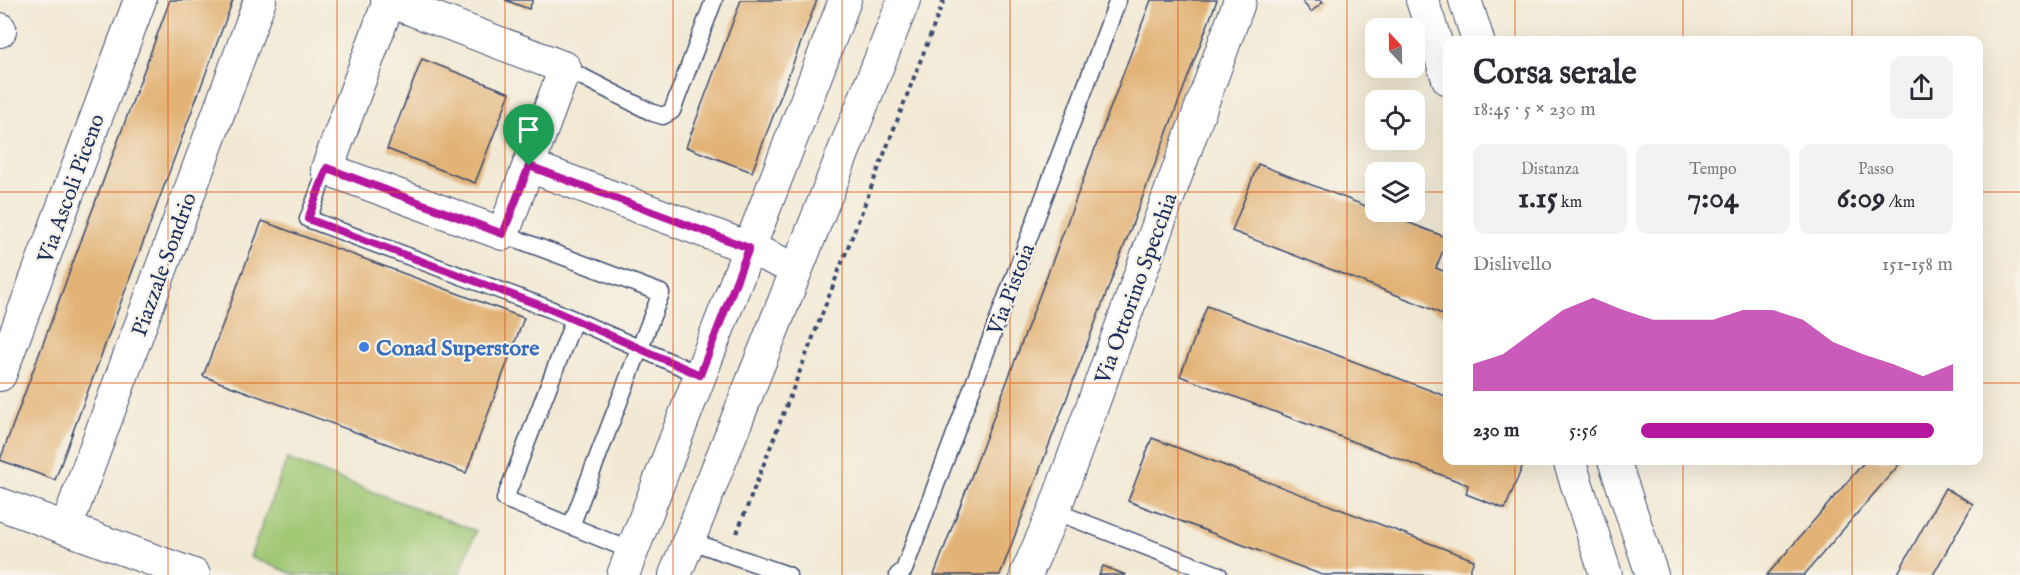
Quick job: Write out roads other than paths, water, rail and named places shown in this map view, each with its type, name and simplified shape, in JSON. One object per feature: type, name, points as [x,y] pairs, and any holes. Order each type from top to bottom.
[{"type":"street","name":"Via Ascoli Piceno","points":[[0,375],[140,0]]},
{"type":"street","name":"Piazzale Sondrio","points":[[66,528],[260,0]]},
{"type":"street","points":[[388,0],[565,68],[503,234],[327,168],[388,0]]},
{"type":"street","points":[[628,563],[845,0]]},
{"type":"street","points":[[675,575],[904,0]]},
{"type":"street","name":"Via Ottorino Specchia","points":[[1026,575],[1054,511],[1240,0]]},
{"type":"street","points":[[1422,0],[1443,64]]},
{"type":"street","points":[[1465,0],[1477,36]]},
{"type":"street","points":[[529,166],[749,248],[795,269]]},
{"type":"street","points":[[1571,465],[1606,575]]},
{"type":"street","points":[[1616,465],[1652,575]]},
{"type":"street","points":[[0,504],[194,575]]},
{"type":"lane","points":[[565,68],[663,116],[672,111],[714,0]]},
{"type":"lane","name":"Via Pistoia","points":[[898,575],[904,570],[1118,0]]},
{"type":"lane","points":[[327,168],[308,219],[574,320],[700,375]]},
{"type":"lane","points":[[503,234],[661,293],[571,526]]},
{"type":"lane","points":[[574,320],[505,499],[571,526],[628,563]]},
{"type":"lane","points":[[1054,511],[1219,575]]},
{"type":"lane","points":[[688,540],[788,575]]},
{"type":"place","name":"Conad Superstore","points":[[364,347]]}]
